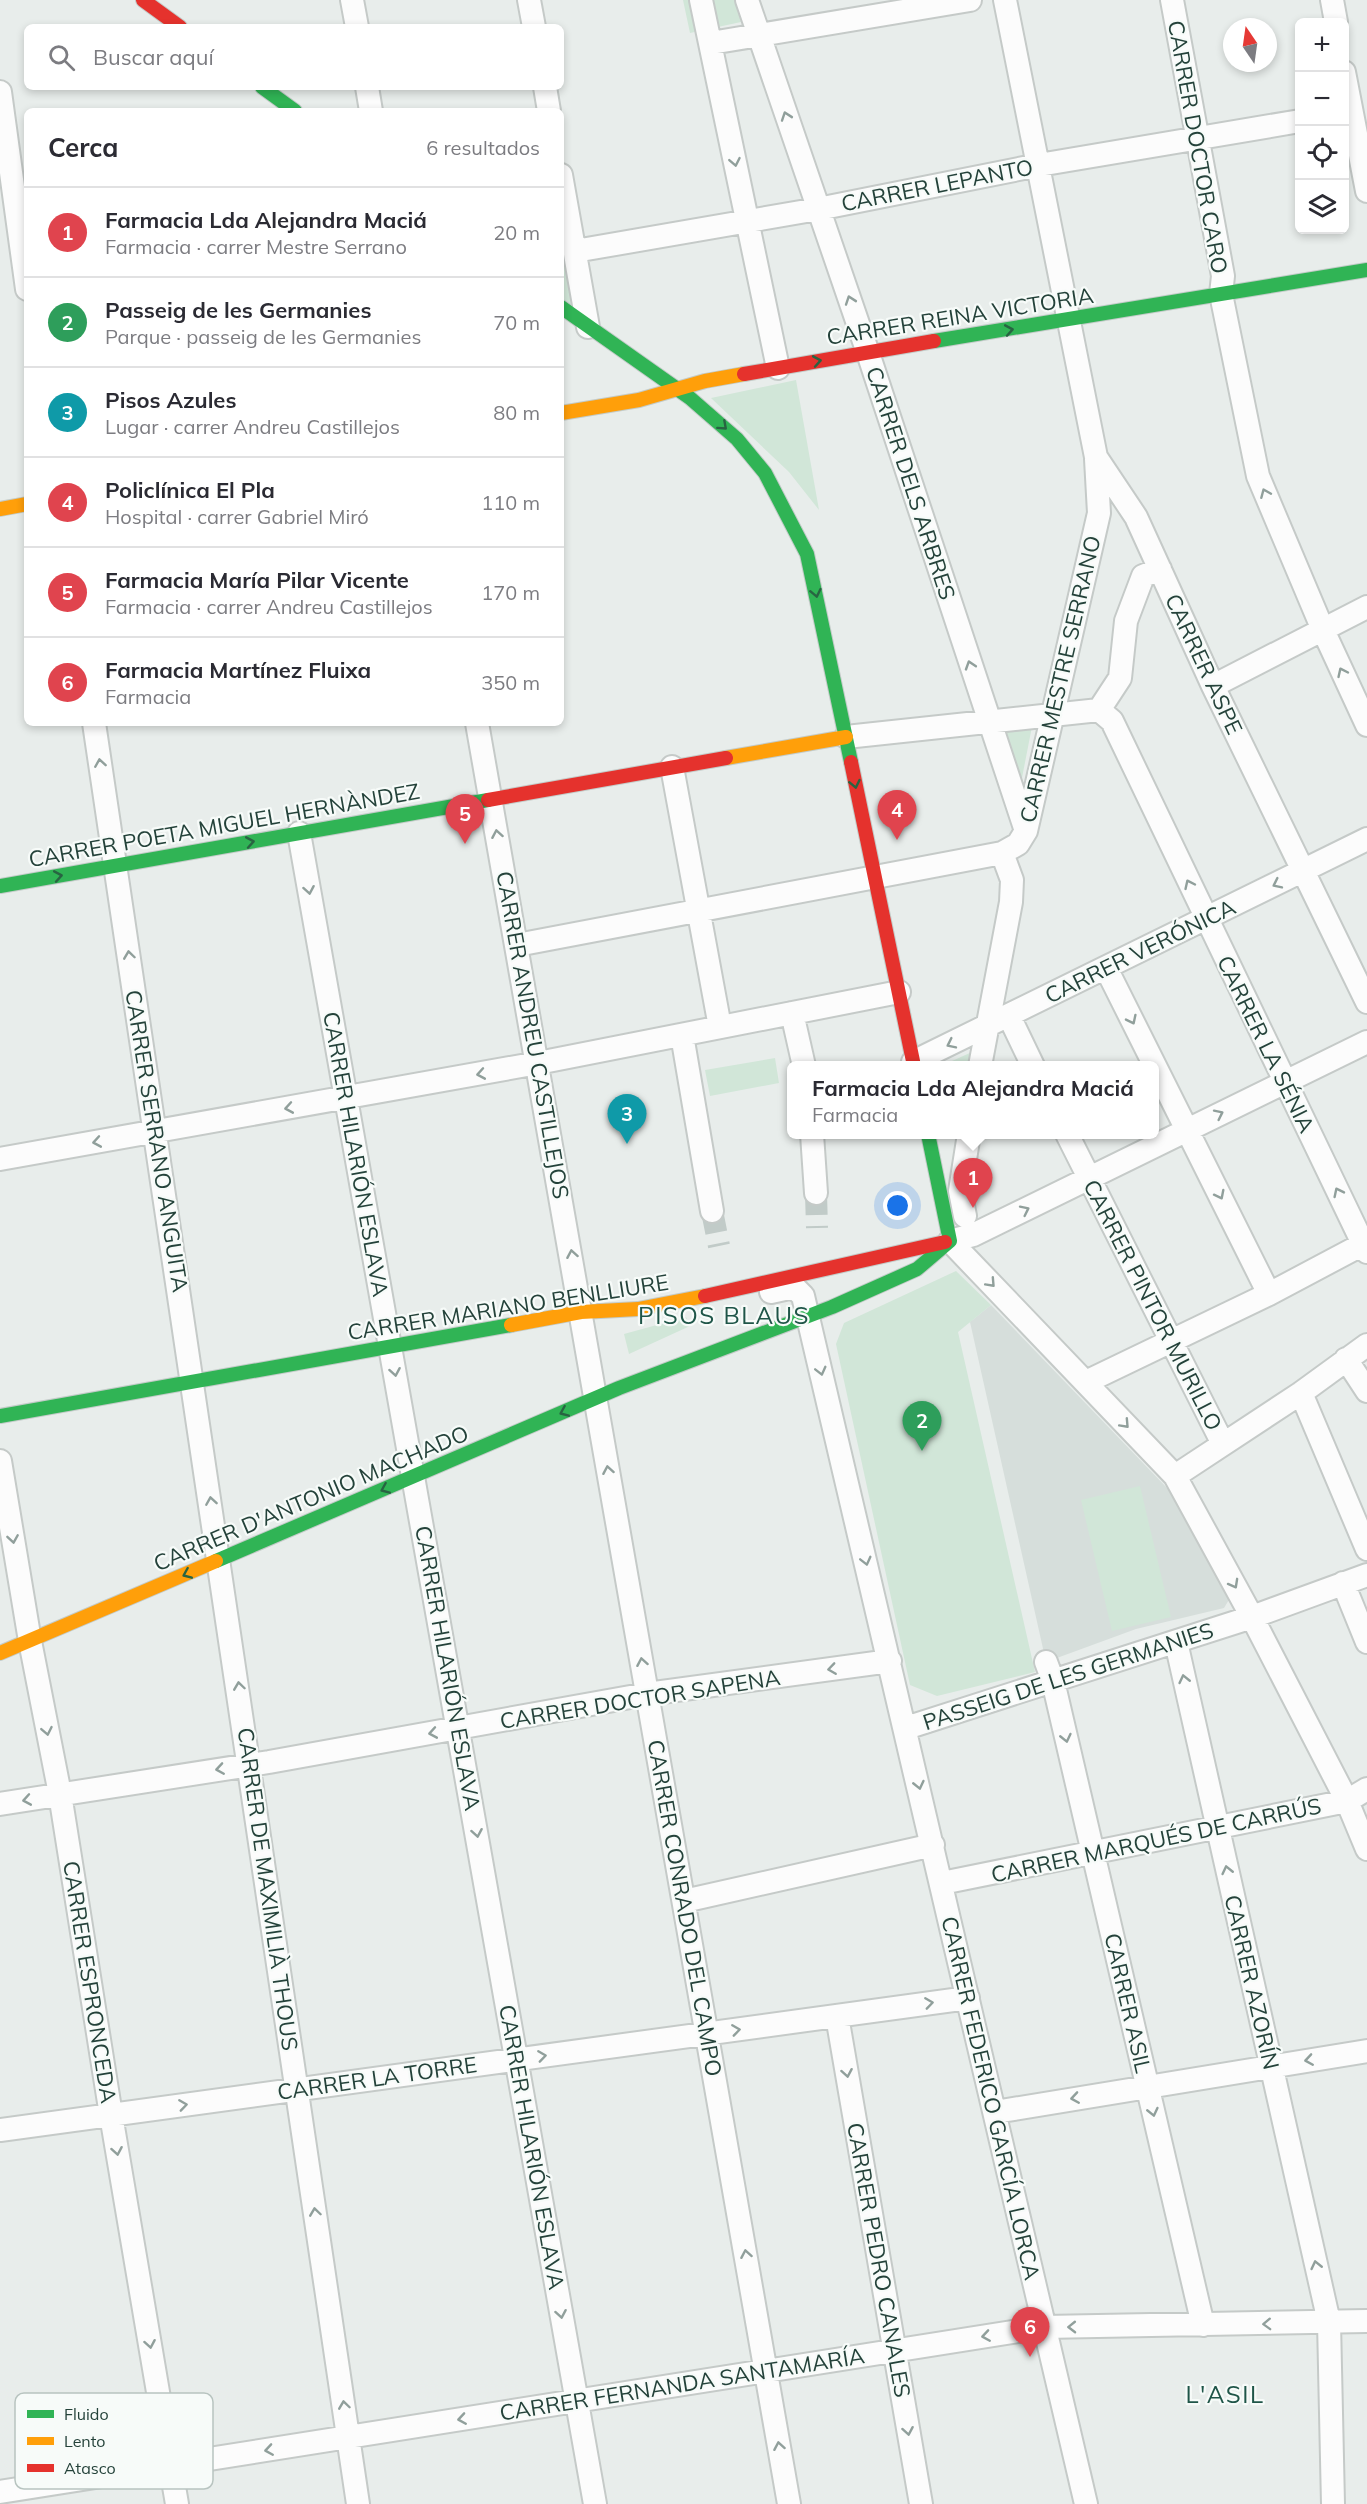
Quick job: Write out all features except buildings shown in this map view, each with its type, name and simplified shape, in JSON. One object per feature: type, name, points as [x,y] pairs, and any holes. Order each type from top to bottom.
[{"type":"main road","points":[[143,0],[170,15]]},
{"type":"main road","points":[[266,90],[291,108]]},
{"type":"main road","name":"CARRER REINA VICTORIA","points":[[564,412],[639,400],[677,389],[868,353],[1367,270]]},
{"type":"main road","points":[[564,309],[677,389],[730,432],[757,463],[784,505],[807,554],[913,1061]]},
{"type":"main road","points":[[0,509],[24,505]]},
{"type":"main road","name":"CARRER POETA MIGUEL HERNÀNDEZ","points":[[0,886],[846,737]]},
{"type":"main road","points":[[929,1139],[950,1241]]},
{"type":"main road","name":"CARRER MARIANO BENLLIURE","points":[[0,1416],[581,1312],[612,1314],[743,1289],[833,1266],[950,1241]]},
{"type":"main road","name":"CARRER D'ANTONIO MACHADO","points":[[0,1653],[637,1380],[807,1315],[917,1269],[950,1241]]},
{"type":"street","points":[[352,0],[356,24]]},
{"type":"street","points":[[529,0],[533,24]]},
{"type":"street","points":[[701,0],[778,369]]},
{"type":"street","name":"CARRER DELS ARBRES","points":[[747,0],[868,353],[1026,831]]},
{"type":"street","points":[[711,43],[970,0]]},
{"type":"street","name":"CARRER ASPE","points":[[1005,0],[1096,457],[1136,517],[1213,686],[1367,1002]]},
{"type":"street","name":"CARRER DOCTOR CARO","points":[[1172,0],[1223,276],[1221,294],[1258,477],[1323,630],[1367,725]]},
{"type":"street","points":[[1332,0],[1335,18]]},
{"type":"street","points":[[368,90],[370,108]]},
{"type":"street","points":[[546,90],[548,108]]},
{"type":"street","points":[[1349,90],[1367,192]]},
{"type":"street","points":[[0,92],[24,270]]},
{"type":"street","name":"CARRER LEPANTO","points":[[575,251],[818,209],[1039,165],[1295,122]]},
{"type":"street","points":[[564,191],[588,327]]},
{"type":"street","name":"CARRER MESTRE SERRANO","points":[[1002,853],[1018,844],[1026,831],[1054,715],[1099,513],[1096,457]]},
{"type":"street","points":[[846,737],[988,720],[1099,710],[1120,678],[1126,621],[1143,576],[1160,569]]},
{"type":"street","points":[[1213,686],[1367,607]]},
{"type":"street","name":"CARRER LA SÉNIA","points":[[1099,710],[1112,721],[1284,1082],[1366,1246]]},
{"type":"street","name":"CARRER SERRANO ANGUITA","points":[[94,726],[220,1559]]},
{"type":"street","name":"CARRER ANDREU CASTILLEJOS","points":[[478,726],[581,1312]]},
{"type":"street","points":[[672,767],[720,1028]]},
{"type":"street","name":"CARRER HILARIÓN ESLAVA","points":[[299,833],[413,1477],[460,1728],[595,2504]]},
{"type":"street","name":"CARRER VERÓNICA","points":[[920,1061],[1367,839]]},
{"type":"street","points":[[517,945],[1002,853],[1012,880],[1011,902],[981,1061]]},
{"type":"street","points":[[1106,968],[1152,1061]]},
{"type":"street","points":[[0,1159],[538,1064],[899,992]]},
{"type":"street","points":[[792,1013],[803,1061]]},
{"type":"street","points":[[1009,1016],[1031,1061]]},
{"type":"street","points":[[682,1035],[712,1211]]},
{"type":"street","points":[[1367,1042],[973,1235],[950,1241],[1175,1476],[1252,1617],[1347,1801],[1367,1849]]},
{"type":"street","points":[[1159,1074],[1269,1294]]},
{"type":"street","points":[[812,1139],[816,1193]]},
{"type":"street","points":[[965,1216],[960,1191],[968,1139]]},
{"type":"street","name":"CARRER PINTOR MURILLO","points":[[1068,1139],[1223,1444]]},
{"type":"street","points":[[1086,1382],[1366,1246]]},
{"type":"street","name":"PASSEIG DE LES GERMANIES","points":[[743,1289],[766,1293],[794,1287],[803,1296],[906,1728],[1049,1672],[1176,1642],[1367,1575]]},
{"type":"street","name":"CARRER CONRADO DEL CAMPO","points":[[581,1312],[789,2504]]},
{"type":"street","points":[[1175,1476],[1301,1393],[1367,1345]]},
{"type":"street","points":[[1346,1359],[1367,1391]]},
{"type":"street","points":[[1301,1393],[1367,1549]]},
{"type":"street","name":"CARRER ESPRONCEDA","points":[[0,1461],[30,1641],[60,1794],[111,2115],[159,2393]]},
{"type":"street","name":"CARRER DE MAXIMILIÀ THOUS","points":[[220,1559],[358,2504]]},
{"type":"street","points":[[1343,1583],[1367,1642]]},
{"type":"street","name":"CARRER AZORÍN","points":[[1176,1642],[1329,2322],[1333,2504]]},
{"type":"street","name":"CARRER DOCTOR SAPENA","points":[[0,1804],[250,1765],[647,1694],[890,1661]]},
{"type":"street","name":"CARRER ASIL","points":[[1049,1672],[1203,2325]]},
{"type":"street","name":"CARRER FEDERICO GARCÍA LORCA","points":[[906,1728],[1086,2504]]},
{"type":"street","name":"CARRER MARQUÉS DE CARRÚS","points":[[942,1883],[1347,1801],[1367,1789]]},
{"type":"street","points":[[684,1901],[933,1845]]},
{"type":"street","name":"CARRER LA TORRE","points":[[0,2130],[968,1998]]},
{"type":"street","name":"CARRER PEDRO CANALES","points":[[837,2016],[921,2504]]},
{"type":"street","points":[[995,2112],[1367,2051]]},
{"type":"street","name":"CARRER FERNANDA SANTAMARÍA","points":[[213,2458],[1044,2327],[1367,2321]]},
{"type":"street","name":"CARRER FERNANDA SANTAMARÍA","points":[[0,2492],[19,2489]]},
{"type":"street","name":"CARRER ESPRONCEDA","points":[[175,2489],[177,2504]]},
{"type":"shaded area","points":[[991,1305],[1168,1489],[1230,1598],[1224,1608],[1136,1629],[1046,1662],[970,1322]]},
{"type":"green space","points":[[683,0],[735,0],[741,22],[690,33]]},
{"type":"green space","points":[[575,251],[588,327],[564,309],[564,253]]},
{"type":"green space","points":[[796,380],[819,510],[789,472],[711,398]]},
{"type":"green space","points":[[1036,706],[1020,788],[995,710]]},
{"type":"green space","points":[[981,1048],[979,1061],[952,1061]]},
{"type":"green space","points":[[775,1058],[779,1083],[710,1096],[705,1070]]},
{"type":"green space","points":[[956,1271],[991,1305],[958,1332],[1035,1672],[937,1696],[910,1685],[836,1344],[844,1323]]},
{"type":"green space","points":[[686,1317],[690,1326],[629,1354],[624,1334]]},
{"type":"green space","points":[[1140,1486],[1171,1617],[1112,1631],[1081,1500]]},
{"type":"tunnel","points":[[816,1193],[817,1228]]},
{"type":"tunnel","points":[[712,1211],[719,1246]]},
{"type":"traffic: fast","points":[[266,90],[291,108]]},
{"type":"traffic: fast","points":[[934,341],[1367,270]]},
{"type":"traffic: fast","points":[[564,309],[690,398],[737,439],[765,473],[807,554],[851,762]]},
{"type":"traffic: fast","points":[[0,886],[488,800]]},
{"type":"traffic: fast","points":[[929,1139],[950,1241]]},
{"type":"traffic: fast","points":[[216,1561],[619,1388],[832,1307],[917,1269],[950,1241]]},
{"type":"traffic: fast","points":[[0,1416],[511,1325]]},
{"type":"traffic: slow","points":[[564,412],[639,400],[705,381],[744,374]]},
{"type":"traffic: slow","points":[[0,509],[24,505]]},
{"type":"traffic: slow","points":[[726,758],[846,737]]},
{"type":"traffic: slow","points":[[511,1325],[581,1312],[638,1309],[705,1296]]},
{"type":"traffic: slow","points":[[0,1653],[216,1561]]},
{"type":"traffic: jam","points":[[143,0],[176,24]]},
{"type":"traffic: jam","points":[[744,374],[934,341]]},
{"type":"traffic: jam","points":[[488,800],[726,758]]},
{"type":"traffic: jam","points":[[851,762],[913,1061]]},
{"type":"traffic: jam","points":[[705,1296],[945,1242]]},
{"type":"place","name":"Policlínica El Pla","points":[[897,840]]},
{"type":"place","name":"Farmacia María Pilar Vicente","points":[[465,844]]},
{"type":"place","name":"Pisos Azules","points":[[627,1144]]},
{"type":"place","name":"Farmacia Lda Alejandra Maciá","points":[[973,1208]]},
{"type":"place","name":"Passeig de les Germanies","points":[[922,1451]]},
{"type":"place","name":"Farmacia Martínez Fluixa","points":[[1030,2357]]},
{"type":"district","name":"PISOS BLAUS","points":[[724,1316]]},
{"type":"district","name":"L'ASIL","points":[[1225,2395]]}]
